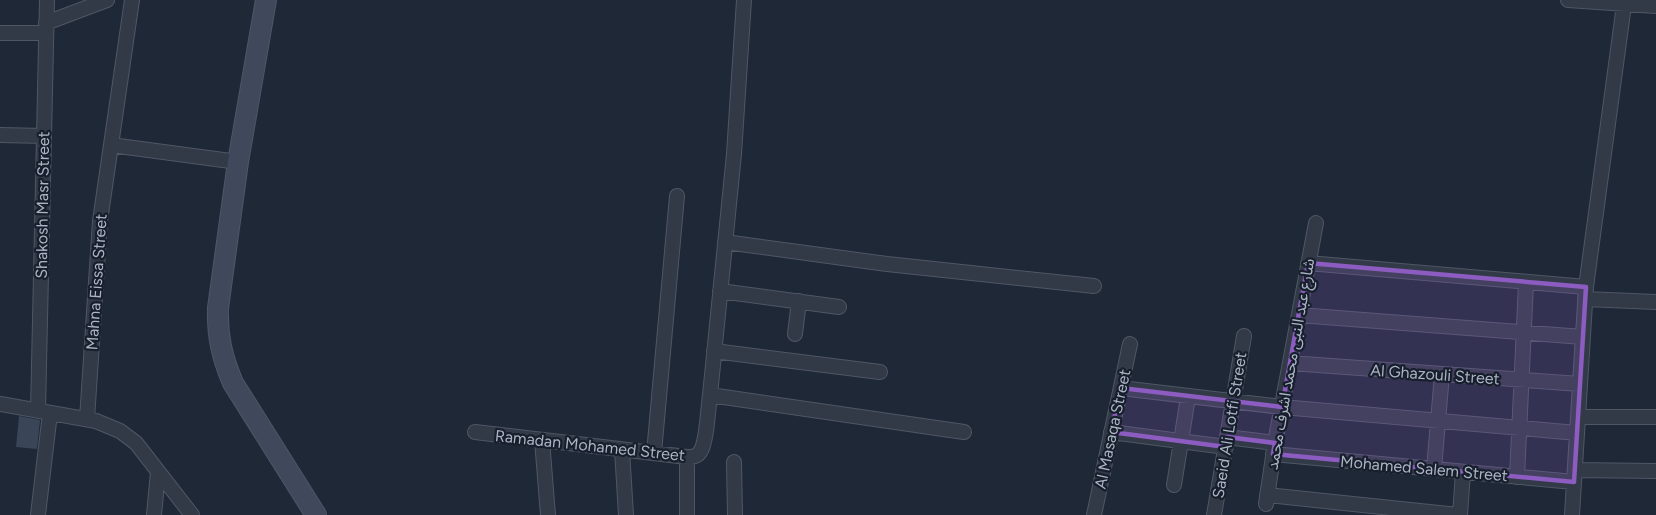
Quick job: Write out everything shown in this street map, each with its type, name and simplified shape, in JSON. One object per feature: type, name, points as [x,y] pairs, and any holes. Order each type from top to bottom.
[{"type":"street","name":"Shakosh Masr Street","points":[[38,515],[44,412],[46,0]]},
{"type":"street","points":[[0,33],[46,28],[107,0]]},
{"type":"street","name":"Mahna Eissa Street","points":[[87,419],[100,221],[132,0]]},
{"type":"street","points":[[266,0],[238,162],[217,327],[225,365],[233,383],[316,515]]},
{"type":"street","points":[[744,0],[734,144],[710,395],[964,432]]},
{"type":"street","points":[[1568,0],[1656,6]]},
{"type":"street","points":[[1572,515],[1585,293],[1624,5]]},
{"type":"street","points":[[0,135],[44,136]]},
{"type":"street","points":[[111,145],[238,162]]},
{"type":"street","points":[[654,453],[677,196]]},
{"type":"street","name":"شارع عبد النبى محمد اشرف محمد","points":[[1316,223],[1266,500],[1459,515]]},
{"type":"street","points":[[725,242],[887,264],[1094,286]]},
{"type":"street","points":[[1308,263],[1526,283],[1656,302]]},
{"type":"street","points":[[1517,477],[1526,283]]},
{"type":"street","points":[[720,291],[839,307]]},
{"type":"street","points":[[795,334],[799,302]]},
{"type":"street","points":[[1299,315],[1583,337]]},
{"type":"street","name":"Saeid Ali Lotfi Street","points":[[1214,515],[1244,336]]},
{"type":"street","name":"Al Masaqa Street","points":[[1094,515],[1130,344]]},
{"type":"street","points":[[714,351],[880,372]]},
{"type":"street","name":"Al Ghazouli Street","points":[[1290,363],[1580,384]]},
{"type":"street","points":[[1434,469],[1442,374]]},
{"type":"street","points":[[1121,388],[1281,408],[1577,434]]},
{"type":"street","name":"Ramadan Mohamed Street","points":[[475,432],[694,457],[702,449],[710,395]]},
{"type":"street","points":[[1174,485],[1188,397]]},
{"type":"street","points":[[0,404],[87,419],[108,425],[129,437],[192,515]]},
{"type":"street","points":[[1578,417],[1656,417]]},
{"type":"street","name":"Mohamed Salem Street","points":[[1112,432],[1181,441],[1226,442],[1434,469],[1517,477],[1656,471]]},
{"type":"street","points":[[542,440],[548,515]]},
{"type":"street","points":[[622,450],[626,515]]},
{"type":"street","points":[[687,457],[687,515]]},
{"type":"street","points":[[734,462],[735,515]]},
{"type":"street","points":[[154,515],[158,472]]},
{"type":"street","points":[[1459,515],[1463,472]]},
{"type":"street","points":[[178,515],[179,498]]},
{"type":"highlighted area","points":[[1308,263],[1586,287],[1574,482],[1273,454],[1275,443],[1227,437],[1226,447],[1111,432],[1121,388],[1282,407]]},
{"type":"building","points":[[19,416],[40,420],[37,449],[16,447]]}]
